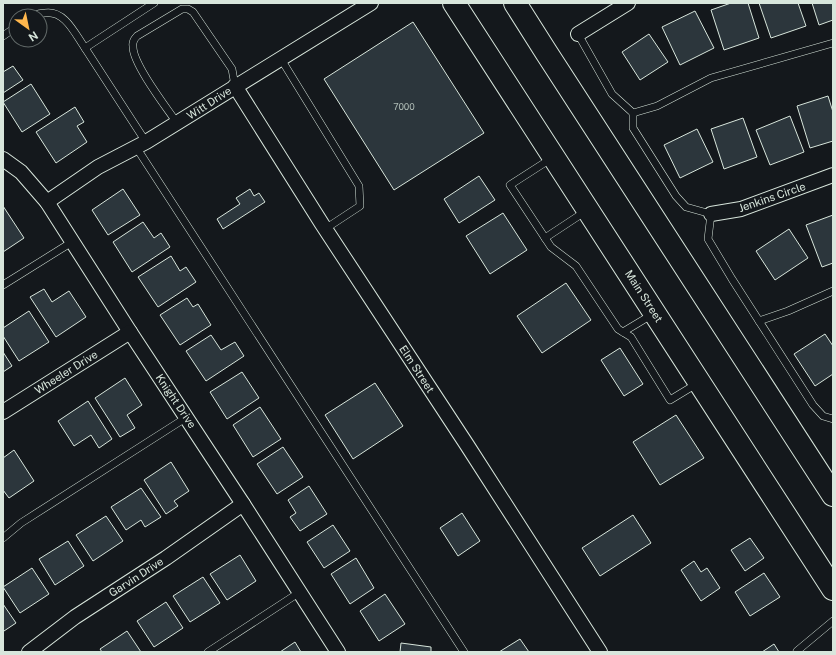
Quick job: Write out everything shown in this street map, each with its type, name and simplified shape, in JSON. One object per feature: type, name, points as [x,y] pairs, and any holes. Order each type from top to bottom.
[{"type":"main road","name":"Main Street","points":[[454,3],[833,589]]},
{"type":"main road","points":[[515,3],[833,495]]},
{"type":"street","name":"Witt Drive","points":[[47,202],[98,167],[141,145],[371,3]]},
{"type":"street","points":[[578,34],[628,3]]},
{"type":"street","name":"Elm Street","points":[[235,86],[325,229],[468,445],[600,652]]},
{"type":"street","name":"Knight Drive","points":[[3,158],[21,172],[47,202],[130,332],[244,504],[338,652]]},
{"type":"street","name":"Jenkins Circle","points":[[711,214],[741,209],[833,175]]},
{"type":"street","name":"Wheeler Drive","points":[[3,412],[130,332]]},
{"type":"street","name":"Garvin Drive","points":[[29,652],[75,617],[166,558],[244,504]]},
{"type":"lane","points":[[85,48],[154,3]]},
{"type":"lane","points":[[177,123],[139,66],[134,55],[133,47],[133,41],[137,36],[182,9],[188,9],[194,12],[232,69],[235,86]]},
{"type":"lane","points":[[48,12],[51,12],[66,20],[85,48],[141,145],[464,652]]},
{"type":"lane","points":[[578,34],[612,94],[633,113],[633,128],[676,196],[686,207],[711,214],[708,239],[813,406],[823,416],[833,419]]},
{"type":"lane","points":[[633,113],[657,106],[711,78],[833,43]]},
{"type":"lane","points":[[281,59],[359,186],[360,206],[325,229]]},
{"type":"lane","points":[[554,157],[510,185],[551,247],[576,266],[618,329],[631,337],[670,400],[699,382]]},
{"type":"lane","points":[[545,238],[588,210]]},
{"type":"lane","points":[[3,285],[72,242]]},
{"type":"lane","points":[[759,321],[788,311],[833,291]]},
{"type":"lane","points":[[623,332],[655,313]]},
{"type":"lane","points":[[3,538],[21,523],[187,417]]},
{"type":"lane","points":[[208,652],[300,592]]},
{"type":"lane","points":[[798,652],[797,651],[833,621]]},
{"type":"building","points":[[731,3],[748,3],[759,38],[724,50],[711,10]]},
{"type":"building","points":[[759,3],[798,3],[806,26],[771,38]]},
{"type":"building","points":[[812,3],[833,3],[833,20],[819,25]]},
{"type":"building","points":[[695,11],[714,48],[680,65],[662,27]]},
{"type":"building","points":[[413,22],[484,133],[394,190],[324,79]]},
{"type":"building","points":[[649,34],[668,62],[640,80],[622,52]]},
{"type":"building","points":[[13,66],[23,80],[3,93],[3,72]]},
{"type":"building","points":[[31,84],[50,114],[22,132],[3,102]]},
{"type":"building","points":[[828,96],[833,112],[833,141],[810,148],[797,106]]},
{"type":"building","points":[[75,107],[84,122],[77,126],[87,142],[56,163],[36,132]]},
{"type":"building","points":[[790,116],[804,152],[770,165],[756,130]]},
{"type":"building","points":[[743,118],[757,157],[724,169],[711,129]]},
{"type":"building","points":[[697,129],[713,162],[680,178],[664,145]]},
{"type":"building","points":[[479,176],[495,200],[459,223],[444,199]]},
{"type":"building","points":[[123,189],[140,215],[108,235],[92,210]]},
{"type":"building","points":[[250,189],[254,196],[259,193],[265,202],[223,229],[217,219],[240,204],[236,198]]},
{"type":"building","points":[[3,206],[24,238],[3,252]]},
{"type":"building","points":[[503,213],[527,250],[490,274],[466,236]]},
{"type":"building","points":[[833,215],[833,263],[822,267],[806,225]]},
{"type":"building","points":[[143,222],[154,238],[161,233],[170,247],[132,272],[113,242]]},
{"type":"building","points":[[789,229],[808,258],[775,280],[756,251]]},
{"type":"building","points":[[171,256],[180,271],[186,267],[196,282],[158,307],[138,277]]},
{"type":"building","points":[[566,283],[591,320],[542,353],[517,316]]},
{"type":"building","points":[[44,289],[52,302],[69,291],[86,317],[56,337],[30,297]]},
{"type":"building","points":[[187,298],[193,307],[198,304],[211,325],[180,345],[160,315]]},
{"type":"building","points":[[29,311],[49,342],[19,361],[3,336],[3,328]]},
{"type":"building","points":[[825,334],[833,346],[833,374],[815,386],[794,354]]},
{"type":"building","points":[[211,335],[221,350],[235,342],[244,356],[206,381],[186,351]]},
{"type":"building","points":[[620,348],[643,384],[624,396],[601,360]]},
{"type":"building","points":[[3,352],[12,366],[3,372]]},
{"type":"building","points":[[242,372],[259,398],[227,419],[210,392]]},
{"type":"building","points":[[125,378],[142,405],[127,415],[135,428],[120,437],[95,398]]},
{"type":"building","points":[[375,383],[403,426],[353,459],[325,415]]},
{"type":"building","points":[[88,401],[112,439],[99,448],[91,435],[74,446],[58,421]]},
{"type":"building","points":[[260,407],[281,439],[253,457],[233,425]]},
{"type":"building","points":[[676,415],[704,458],[660,485],[633,442]]},
{"type":"building","points":[[283,447],[303,477],[277,494],[257,464]]},
{"type":"building","points":[[14,450],[34,481],[9,498],[3,490],[3,458]]},
{"type":"building","points":[[171,462],[189,491],[174,501],[178,506],[166,514],[144,480]]},
{"type":"building","points":[[309,486],[327,514],[300,531],[290,517],[296,513],[288,500]]},
{"type":"building","points":[[141,488],[161,517],[145,527],[141,520],[126,530],[111,507]]},
{"type":"building","points":[[462,513],[480,541],[458,556],[440,528]]},
{"type":"building","points":[[633,515],[651,543],[600,576],[582,548]]},
{"type":"building","points":[[106,516],[123,541],[93,561],[76,535]]},
{"type":"building","points":[[333,525],[350,551],[324,568],[307,542]]},
{"type":"building","points":[[750,538],[764,558],[745,571],[731,550]]},
{"type":"building","points":[[68,541],[84,566],[55,585],[39,559]]},
{"type":"building","points":[[240,555],[256,581],[227,600],[210,574]]},
{"type":"building","points":[[356,558],[374,588],[350,604],[331,574]]},
{"type":"building","points":[[694,561],[701,572],[707,568],[720,588],[701,601],[681,570]]},
{"type":"building","points":[[32,568],[49,594],[20,613],[3,587]]},
{"type":"building","points":[[764,573],[780,597],[750,616],[735,592]]},
{"type":"building","points":[[203,577],[220,603],[190,622],[173,596]]},
{"type":"building","points":[[385,594],[405,624],[379,641],[360,611]]},
{"type":"building","points":[[166,602],[183,628],[154,647],[137,621]]},
{"type":"building","points":[[3,604],[16,623],[4,631],[3,629]]},
{"type":"building","points":[[127,631],[141,652],[102,652],[100,649]]},
{"type":"building","points":[[520,639],[529,652],[499,652]]},
{"type":"building","points":[[295,642],[301,652],[280,652]]},
{"type":"building","points":[[401,643],[431,647],[431,652],[400,652]]},
{"type":"building","points":[[774,644],[779,652],[762,652]]}]
